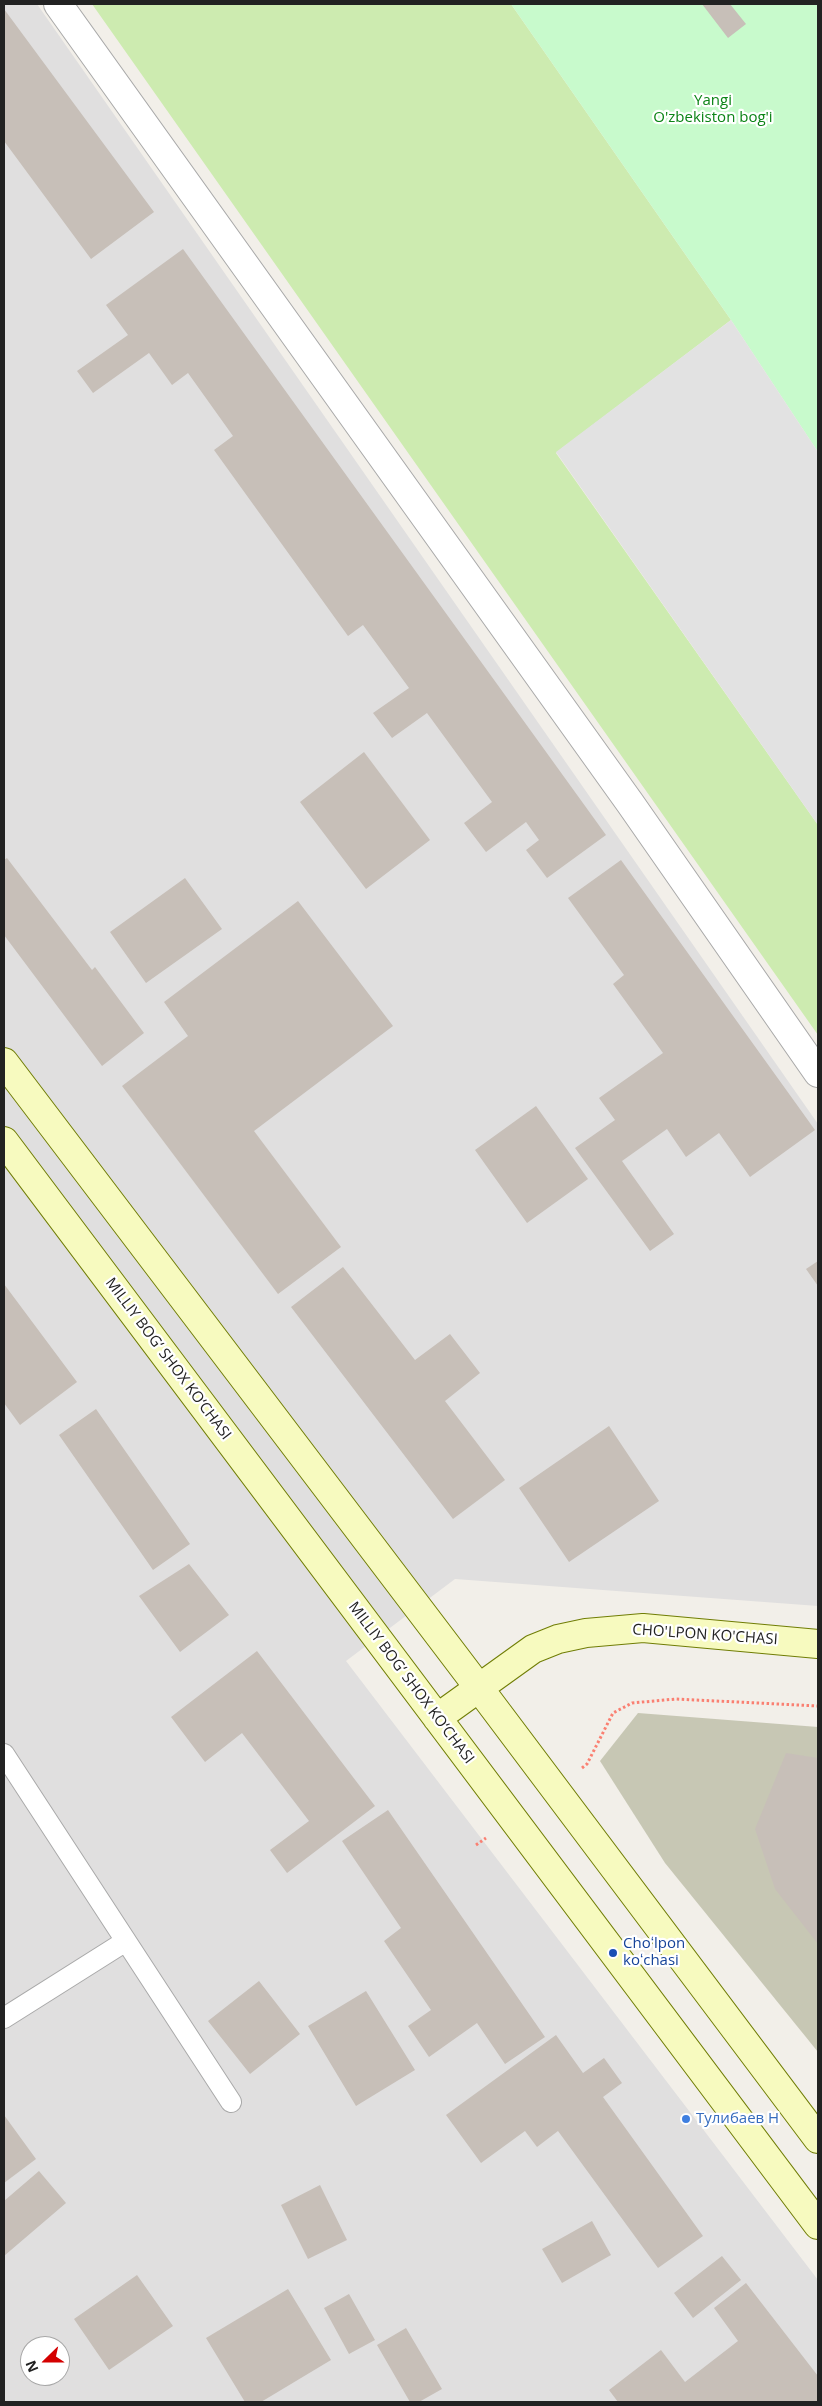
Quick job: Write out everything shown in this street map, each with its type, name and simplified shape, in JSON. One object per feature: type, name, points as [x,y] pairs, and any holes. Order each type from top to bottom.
[{"type":"main road","points":[[4,1062],[555,1788],[818,2139]]},
{"type":"main road","name":"MILLIY BOG‘ SHOX KO‘CHASI","points":[[4,1141],[818,2225]]},
{"type":"main road","name":"CHO'LPON KO'CHASI","points":[[437,1718],[533,1649],[558,1639],[615,1629],[643,1628],[818,1644]]},
{"type":"street","points":[[58,4],[624,795],[818,1073]]},
{"type":"lane","points":[[4,1754],[231,2102]]},
{"type":"lane","points":[[4,2018],[126,1941]]},
{"type":"path","points":[[555,1788],[587,1764],[614,1713],[632,1703],[676,1699],[818,1706]]},
{"type":"path","points":[[476,1845],[512,1819]]},
{"type":"shaded area","points":[[4,4],[37,4],[818,1124],[818,1606],[455,1579],[346,1661],[818,2280],[818,2402],[4,2402]]},
{"type":"shaded area","points":[[731,320],[818,452],[818,825],[556,452]]},
{"type":"shaded area","points":[[638,1713],[818,1727],[818,2052],[665,1863],[600,1761]]},
{"type":"green space","points":[[92,4],[511,4],[731,320],[556,453],[818,825],[818,1035]]},
{"type":"green space","name":"Yangi O'zbekiston bog'i","points":[[511,4],[818,4],[818,452],[731,320]]},
{"type":"building","points":[[702,4],[730,4],[746,24],[728,38]]},
{"type":"building","points":[[4,9],[154,212],[91,259],[4,141]]},
{"type":"building","points":[[183,249],[606,835],[547,878],[526,850],[539,840],[526,822],[486,852],[464,823],[492,802],[427,713],[392,738],[373,713],[409,688],[363,625],[348,636],[214,450],[233,436],[188,373],[172,385],[149,353],[93,393],[77,371],[128,335],[106,305]]},
{"type":"building","points":[[364,752],[430,840],[366,889],[300,802]]},
{"type":"building","points":[[7,858],[92,970],[95,967],[144,1033],[102,1066],[4,935],[4,860]]},
{"type":"building","points":[[621,860],[815,1130],[750,1177],[719,1133],[686,1157],[667,1129],[622,1161],[674,1234],[650,1251],[575,1148],[615,1120],[599,1098],[663,1053],[613,984],[624,975],[568,898]]},
{"type":"building","points":[[185,878],[222,929],[146,983],[110,932]]},
{"type":"building","points":[[298,901],[393,1026],[254,1131],[341,1247],[278,1294],[122,1086],[188,1036],[164,1002]]},
{"type":"building","points":[[536,1106],[588,1179],[527,1223],[475,1150]]},
{"type":"building","points":[[818,1261],[818,1286],[806,1269]]},
{"type":"building","points":[[343,1267],[415,1360],[450,1334],[480,1373],[445,1401],[505,1480],[453,1519],[291,1307]]},
{"type":"building","points":[[4,1284],[77,1382],[20,1425],[4,1403]]},
{"type":"building","points":[[96,1409],[190,1544],[153,1570],[59,1435]]},
{"type":"building","points":[[609,1426],[659,1501],[569,1562],[519,1488]]},
{"type":"building","points":[[189,1564],[229,1615],[180,1652],[139,1596]]},
{"type":"building","points":[[257,1651],[375,1806],[287,1873],[270,1850],[309,1821],[242,1733],[205,1762],[171,1717]]},
{"type":"building","points":[[786,1753],[818,1758],[818,1944],[775,1889],[755,1829]]},
{"type":"building","points":[[388,1810],[545,2037],[505,2064],[477,2023],[429,2057],[408,2026],[431,2010],[384,1941],[401,1928],[342,1841]]},
{"type":"building","points":[[259,1981],[300,2034],[250,2074],[208,2021]]},
{"type":"building","points":[[366,1991],[415,2070],[356,2106],[308,2026]]},
{"type":"building","points":[[556,2035],[583,2073],[604,2058],[622,2083],[603,2097],[703,2236],[658,2268],[558,2131],[537,2147],[525,2131],[481,2163],[446,2115]]},
{"type":"building","points":[[4,2115],[36,2159],[4,2183]]},
{"type":"building","points":[[39,2171],[66,2203],[4,2256],[4,2201]]},
{"type":"building","points":[[320,2185],[347,2240],[308,2259],[281,2205]]},
{"type":"building","points":[[592,2221],[611,2255],[562,2283],[542,2249]]},
{"type":"building","points":[[722,2256],[741,2280],[693,2318],[674,2293]]},
{"type":"building","points":[[137,2275],[173,2326],[109,2370],[74,2319]]},
{"type":"building","points":[[746,2283],[818,2376],[818,2402],[618,2402],[609,2390],[661,2350],[685,2382],[738,2341],[714,2308]]},
{"type":"building","points":[[288,2289],[331,2360],[261,2402],[245,2402],[206,2338]]},
{"type":"building","points":[[349,2294],[375,2340],[349,2354],[324,2308]]},
{"type":"building","points":[[406,2328],[442,2389],[419,2402],[410,2402],[377,2345]]},
{"type":"place","name":"Choʻlpon koʻchasi","points":[[613,1953]]},
{"type":"place","name":"Тулибаев Н","points":[[686,2119]]}]
